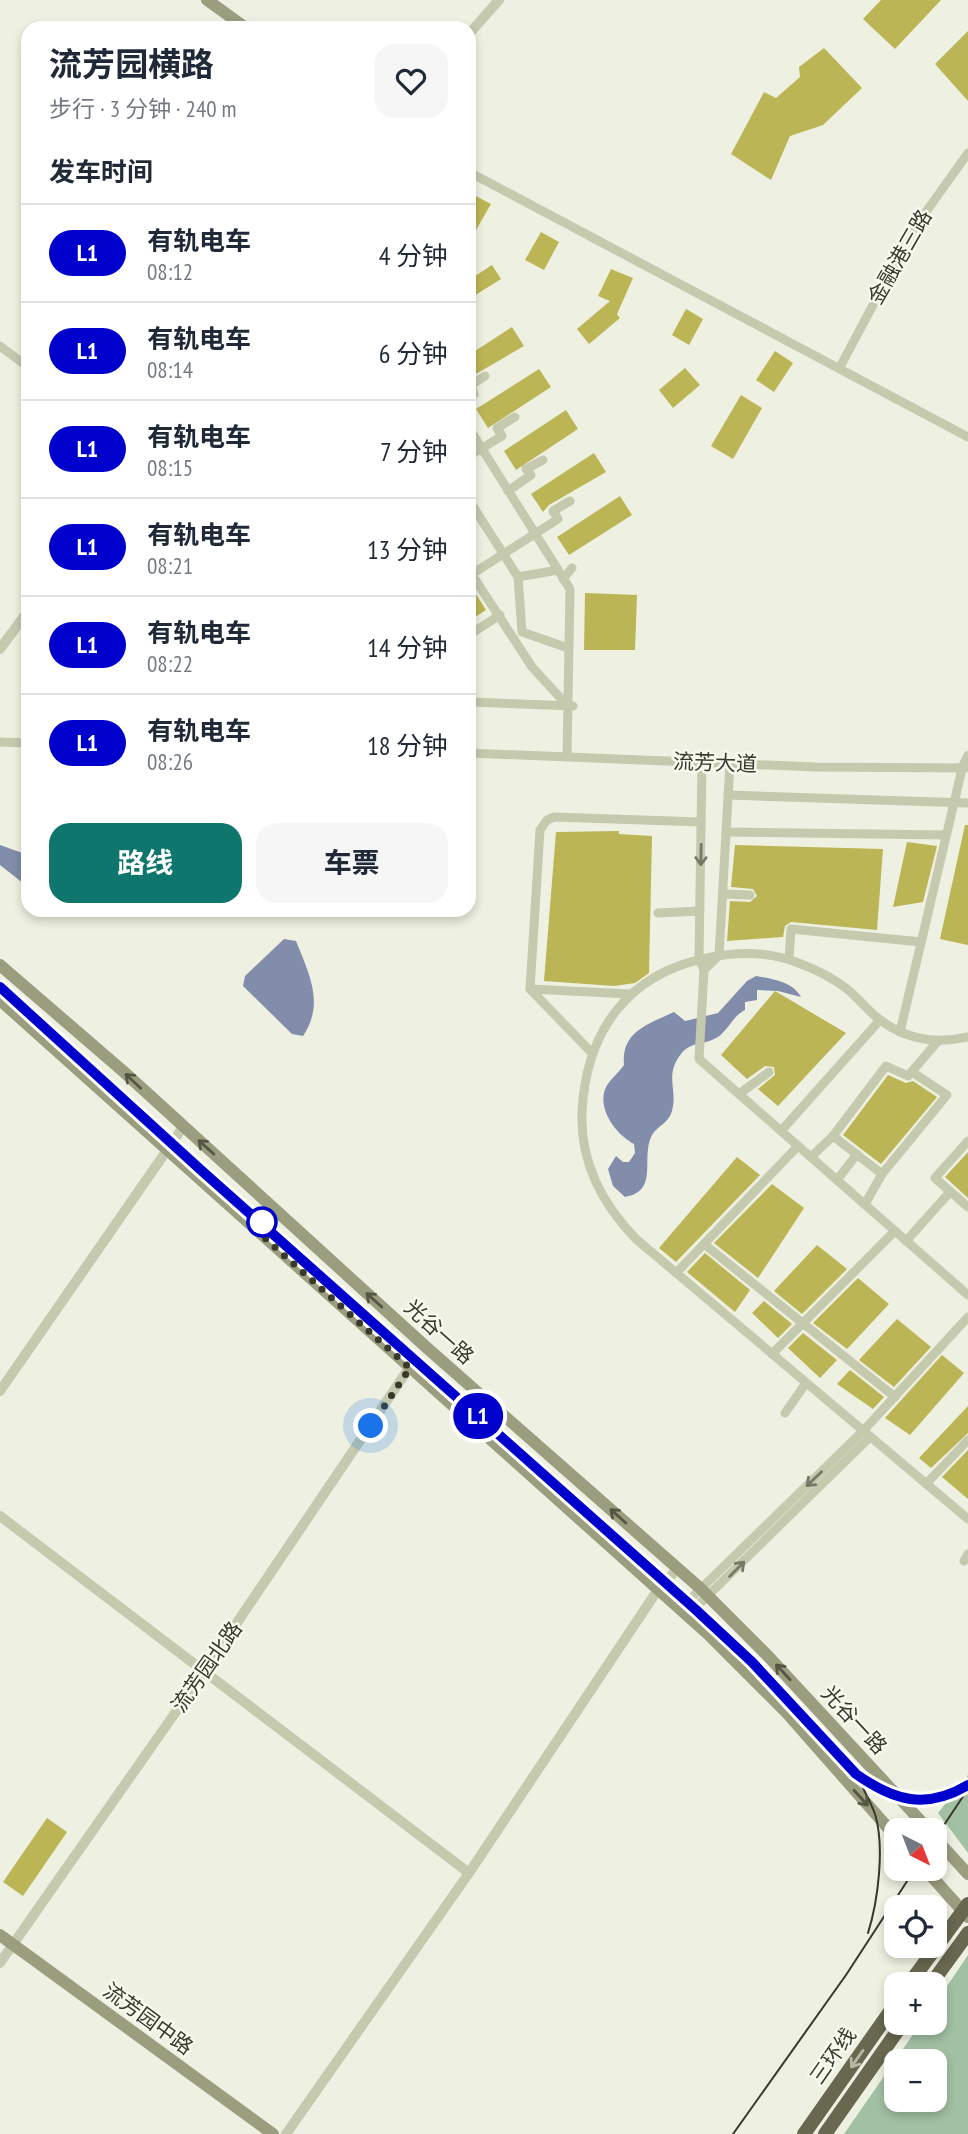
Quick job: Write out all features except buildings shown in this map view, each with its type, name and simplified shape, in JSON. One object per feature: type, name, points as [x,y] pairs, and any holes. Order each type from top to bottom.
[{"type":"highway","points":[[918,1972],[968,1904]]},
{"type":"highway","points":[[939,1972],[968,1933]]},
{"type":"highway","name":"三环线","points":[[804,2134],[884,2020]]},
{"type":"highway","name":"三环线","points":[[825,2134],[895,2035]]},
{"type":"main road","points":[[207,0],[236,21]]},
{"type":"main road","name":"光谷一路","points":[[0,965],[705,1592],[918,1818]]},
{"type":"main road","points":[[0,1000],[683,1613],[787,1713],[884,1823]]},
{"type":"main road","points":[[947,1851],[968,1874]]},
{"type":"main road","points":[[936,1881],[968,1917]]},
{"type":"main road","name":"流芳园中路","points":[[0,1935],[273,2134]]},
{"type":"street","points":[[476,26],[499,0]]},
{"type":"street","name":"金融港三路","points":[[840,367],[913,230],[968,153]]},
{"type":"street","points":[[476,176],[968,437]]},
{"type":"street","points":[[0,346],[21,362]]},
{"type":"street","points":[[476,382],[485,376]]},
{"type":"street","points":[[476,451],[502,436],[497,428],[514,417]]},
{"type":"street","points":[[476,440],[570,589],[567,757]]},
{"type":"street","points":[[508,491],[531,475],[526,469],[542,460]]},
{"type":"street","points":[[476,571],[558,519],[553,511],[570,501]]},
{"type":"street","points":[[476,511],[518,577],[522,632],[568,648]]},
{"type":"street","points":[[518,577],[561,574],[572,568]]},
{"type":"street","points":[[476,582],[532,667],[570,706]]},
{"type":"street","points":[[476,630],[500,615]]},
{"type":"street","points":[[0,649],[21,620]]},
{"type":"street","points":[[476,702],[570,706]]},
{"type":"street","points":[[0,742],[21,743]]},
{"type":"street","name":"流芳大道","points":[[476,753],[965,768]]},
{"type":"street","points":[[900,1032],[954,802],[968,756]]},
{"type":"street","points":[[702,762],[699,959],[704,970],[699,1059],[968,1295]]},
{"type":"street","points":[[704,970],[719,955],[730,763]]},
{"type":"street","points":[[728,795],[968,803]]},
{"type":"street","points":[[530,989],[540,921],[540,830],[547,820],[554,817],[701,822]]},
{"type":"street","points":[[726,832],[946,835]]},
{"type":"street","points":[[723,894],[750,895]]},
{"type":"street","points":[[658,914],[700,912]]},
{"type":"street","points":[[789,959],[791,929],[921,942]]},
{"type":"street","points":[[968,1037],[938,1041],[900,1032],[880,1020],[844,987],[789,959],[755,953],[699,959],[664,972],[630,994],[603,1029],[592,1053],[584,1086],[582,1117],[589,1167],[613,1214],[636,1239],[968,1519]]},
{"type":"street","points":[[530,989],[630,994]]},
{"type":"street","points":[[530,989],[592,1053]]},
{"type":"street","points":[[781,1131],[880,1020]]},
{"type":"street","points":[[811,1157],[833,1136],[886,1066],[908,1076],[938,1041]]},
{"type":"street","points":[[739,1094],[769,1072]]},
{"type":"street","points":[[865,1204],[882,1174],[947,1096],[912,1072]]},
{"type":"street","points":[[0,1391],[183,1127]]},
{"type":"street","points":[[833,1136],[882,1174]]},
{"type":"street","points":[[968,1141],[935,1178],[968,1208]]},
{"type":"street","points":[[676,1273],[798,1146]]},
{"type":"street","points":[[837,1180],[857,1154]]},
{"type":"street","points":[[906,1241],[950,1192]]},
{"type":"street","points":[[772,1354],[895,1231]]},
{"type":"street","points":[[704,1244],[895,1397]]},
{"type":"street","points":[[683,1613],[867,1434],[895,1397],[968,1317]]},
{"type":"street","name":"流芳园北路","points":[[0,1963],[203,1673],[410,1368]]},
{"type":"street","points":[[785,1413],[806,1383]]},
{"type":"street","points":[[926,1484],[968,1440]]},
{"type":"street","points":[[0,1516],[469,1873]]},
{"type":"street","points":[[286,2134],[469,1873],[657,1591],[677,1569]]},
{"type":"green space","points":[[968,1775],[968,1853],[947,1825],[947,1818],[942,1818],[938,1813]]},
{"type":"green space","points":[[968,1955],[968,2134],[844,2134],[884,2076],[884,2112],[947,2112],[947,2049],[903,2049],[913,2035],[947,2035],[947,1986]]},
{"type":"water","points":[[0,845],[21,852],[21,882],[0,865]]},
{"type":"water","points":[[284,939],[296,941],[313,988],[313,1012],[303,1036],[292,1034],[243,986],[245,976]]},
{"type":"water","points":[[756,976],[788,985],[801,997],[778,991],[757,990],[757,1000],[745,1002],[745,1010],[736,1016],[719,1037],[692,1046],[681,1054],[673,1069],[672,1111],[668,1119],[654,1132],[649,1144],[646,1181],[636,1194],[625,1197],[613,1186],[608,1169],[616,1156],[623,1162],[629,1162],[635,1153],[634,1144],[615,1128],[610,1120],[604,1095],[608,1084],[624,1065],[627,1044],[638,1030],[674,1012],[685,1021],[718,1013],[747,981]]},
{"type":"tram line","points":[[0,980],[205,1167],[710,1615],[858,1769],[890,1792],[910,1794],[929,1795],[955,1787],[968,1779]]},
{"type":"tram line","name":"L1","points":[[0,987],[136,1108],[202,1171],[695,1609],[752,1662],[856,1774],[875,1788],[905,1800],[943,1797],[968,1785]]},
{"type":"tram line","points":[[856,1774],[875,1814],[880,1842],[875,1906],[868,1933]]},
{"type":"tram line","points":[[947,1820],[968,1789]]},
{"type":"tram line","points":[[733,2134],[846,1975],[907,1881]]},
{"type":"route","points":[[262,1222],[248,1223],[410,1368],[371,1426]]}]
